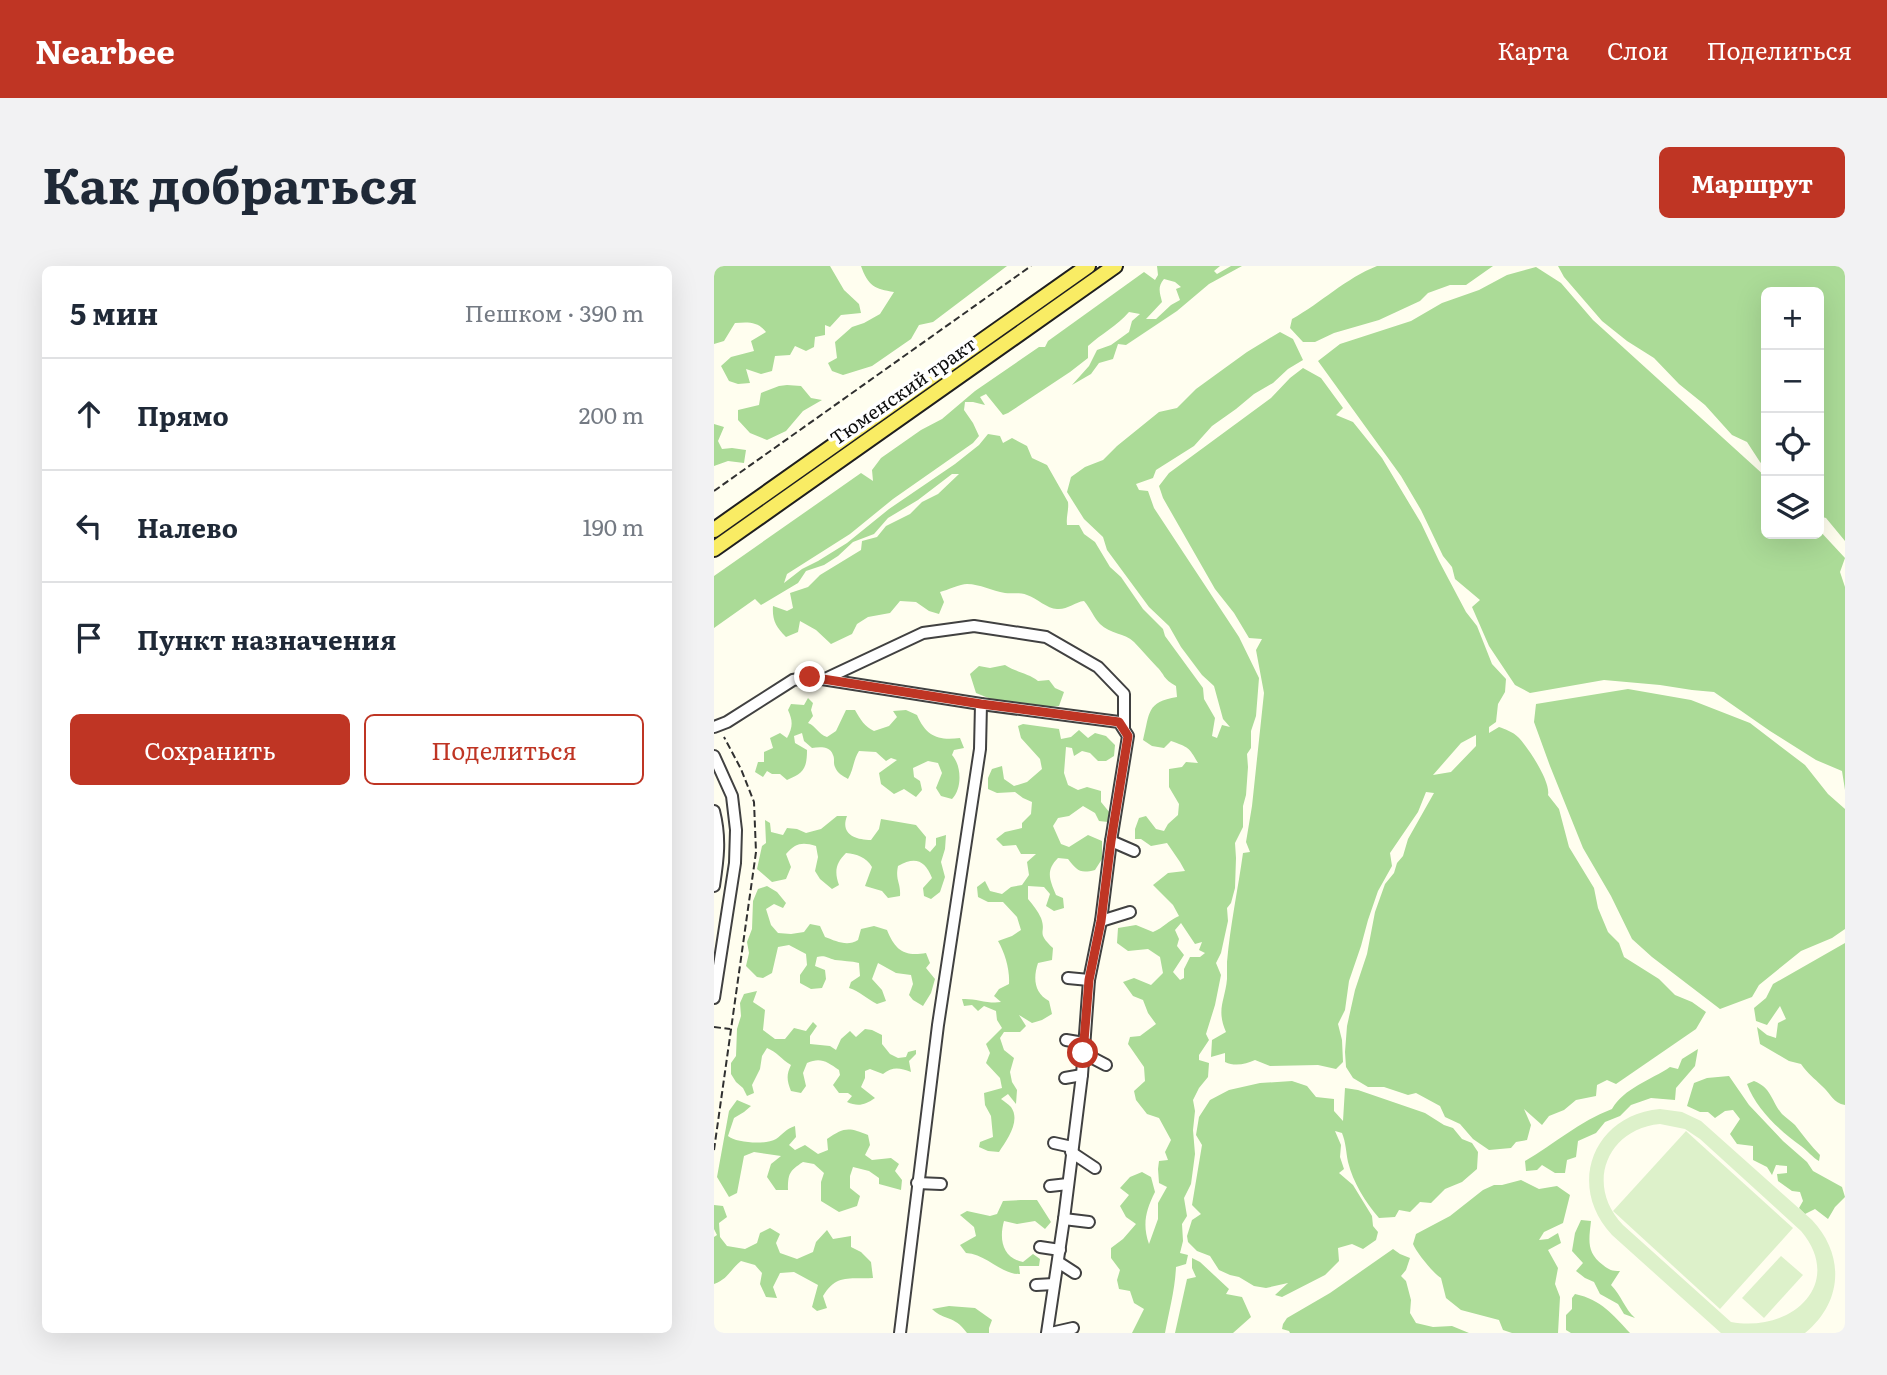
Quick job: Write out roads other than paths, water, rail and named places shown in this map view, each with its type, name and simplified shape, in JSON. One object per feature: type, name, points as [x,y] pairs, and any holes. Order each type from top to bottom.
[{"type":"main road","name":"Тюменский тракт","points":[[714,530],[1088,266]]},
{"type":"main road","name":"Тюменский тракт","points":[[714,549],[1115,266]]},
{"type":"street","points":[[823,679],[923,632],[974,626],[1046,637],[1098,667],[1124,694],[1125,728],[1128,736],[1101,921],[1089,980],[1082,1075],[1049,1333],[1073,1328]]},
{"type":"street","points":[[715,727],[793,680],[810,677],[1119,722],[1125,728]]},
{"type":"street","points":[[900,1333],[938,1025],[980,749],[981,704]]},
{"type":"street","points":[[714,756],[732,796],[736,830],[735,863],[714,998]]},
{"type":"street","points":[[714,811],[719,828],[714,886]]},
{"type":"street","points":[[1111,841],[1134,851]]},
{"type":"street","points":[[1101,921],[1130,912]]},
{"type":"street","points":[[1068,978],[1089,980]]},
{"type":"street","points":[[1066,1040],[1084,1048],[1106,1065]]},
{"type":"street","points":[[1065,1078],[1082,1075]]},
{"type":"street","points":[[1054,1143],[1072,1149],[1095,1168]]},
{"type":"street","points":[[918,1183],[941,1184]]},
{"type":"street","points":[[1050,1186],[1068,1184]]},
{"type":"street","points":[[1064,1219],[1089,1222]]},
{"type":"street","points":[[1040,1247],[1059,1256],[1075,1273]]},
{"type":"street","points":[[1036,1285],[1054,1284]]}]
